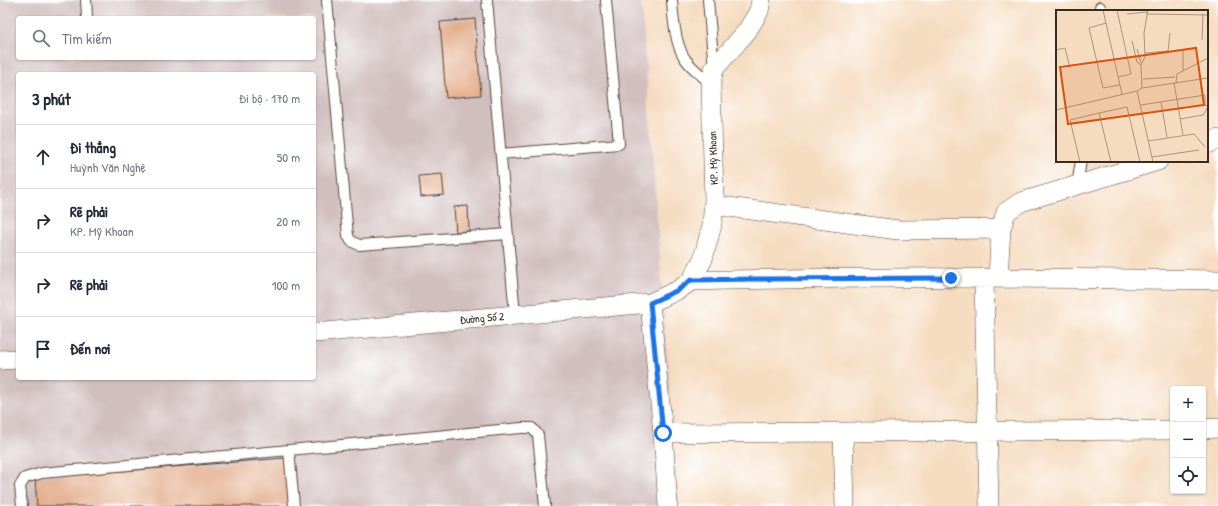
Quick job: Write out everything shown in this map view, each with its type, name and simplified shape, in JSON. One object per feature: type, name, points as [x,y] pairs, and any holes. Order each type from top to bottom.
[{"type":"street","points":[[712,77],[747,31],[759,10],[761,0]]},
{"type":"street","name":"KP. Mỹ Khoan","points":[[650,303],[678,290],[691,280],[704,259],[712,225],[714,205],[712,77]]},
{"type":"street","points":[[1208,144],[1218,140]]},
{"type":"street","points":[[989,506],[988,431],[991,277],[1006,212],[1021,202],[1155,162]]},
{"type":"street","points":[[714,205],[898,230],[1001,229]]},
{"type":"street","points":[[691,280],[991,277],[1218,280]]},
{"type":"street","points":[[650,303],[663,433],[668,506]]},
{"type":"street","name":"Đường Số 2","points":[[316,333],[650,303]]},
{"type":"street","points":[[0,360],[16,359]]},
{"type":"street","points":[[1206,429],[1218,428]]},
{"type":"street","points":[[663,433],[1170,430]]},
{"type":"street","points":[[843,433],[844,506]]},
{"type":"lane","points":[[86,0],[87,16]]},
{"type":"lane","points":[[327,0],[348,236],[351,242],[359,245],[508,234]]},
{"type":"lane","points":[[487,0],[515,315]]},
{"type":"lane","points":[[500,154],[619,144],[606,0]]},
{"type":"lane","points":[[672,0],[673,16],[680,48],[685,59],[712,77]]},
{"type":"lane","points":[[708,0],[712,77]]},
{"type":"lane","points":[[1078,185],[1080,162]]},
{"type":"lane","points":[[22,506],[20,486],[25,478],[42,473],[521,428],[532,428],[538,435],[545,506]]},
{"type":"lane","points":[[289,450],[294,506]]},
{"type":"shaded area","points":[[0,0],[641,0],[678,506],[0,506]]},
{"type":"building","points":[[475,19],[481,95],[446,98],[440,22]]},
{"type":"building","points":[[442,174],[444,195],[421,197],[419,176]]},
{"type":"building","points":[[468,206],[469,231],[456,232],[454,207]]},
{"type":"building","points":[[286,458],[291,506],[37,506],[35,478]]},
{"type":"route","points":[[663,433],[650,303],[678,290],[691,280],[951,278]]}]
